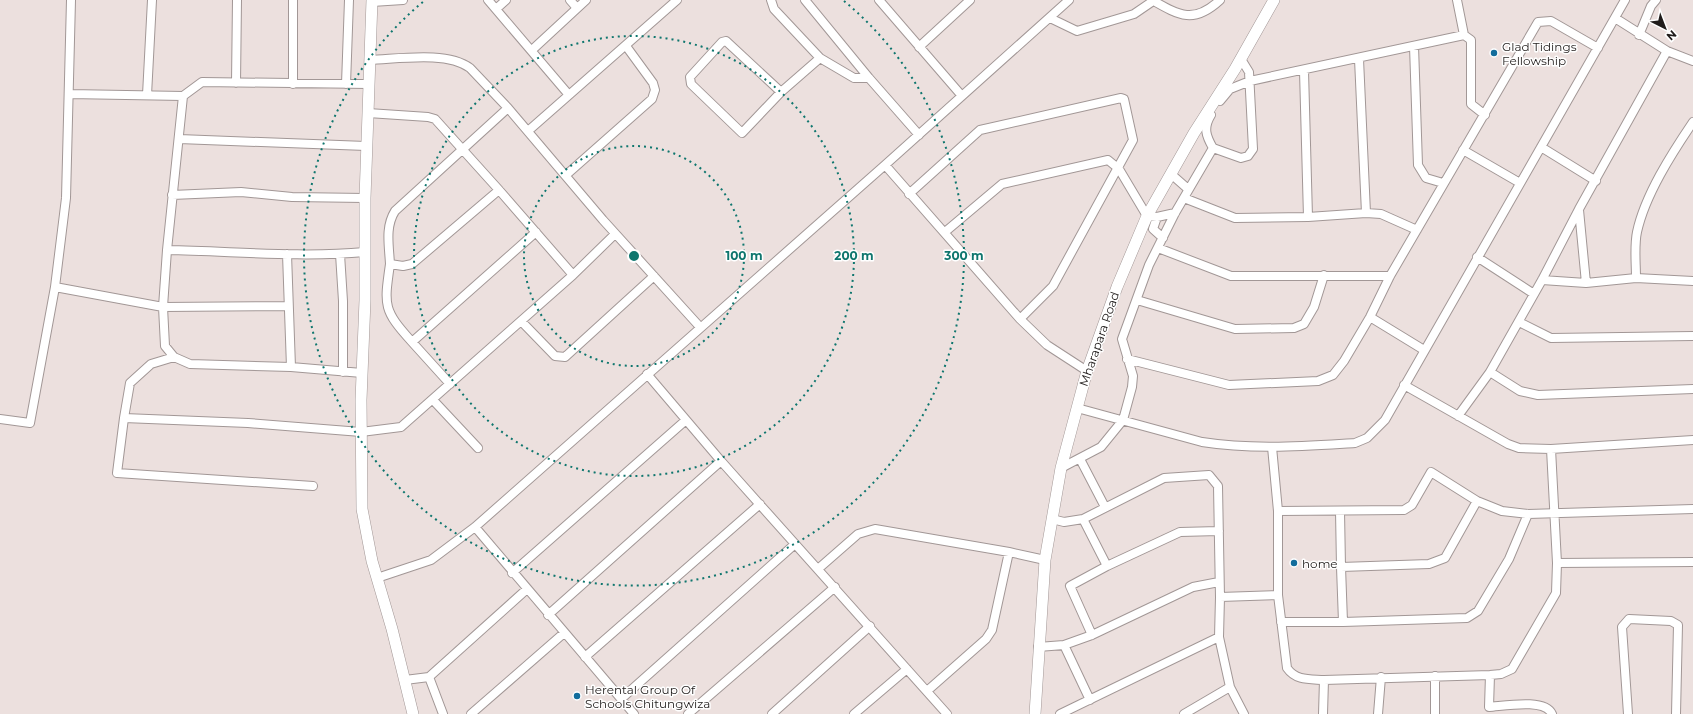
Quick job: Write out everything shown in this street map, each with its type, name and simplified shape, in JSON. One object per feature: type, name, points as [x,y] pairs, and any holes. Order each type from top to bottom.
[{"type":"main road","name":"Mharapara Road","points":[[1035,714],[1038,647],[1045,560],[1061,468],[1087,371],[1116,288],[1171,174],[1194,133],[1241,59],[1274,0]]},
{"type":"main road","points":[[372,1],[366,146],[361,432],[362,509],[369,548],[414,714]]},
{"type":"street","points":[[0,419],[30,423],[55,287],[66,198],[71,0]]},
{"type":"street","points":[[147,95],[152,0]]},
{"type":"street","points":[[236,83],[237,0]]},
{"type":"street","points":[[293,0],[293,84]]},
{"type":"street","points":[[346,84],[349,0]]},
{"type":"street","points":[[372,1],[403,0]]},
{"type":"street","points":[[488,0],[569,95]]},
{"type":"street","points":[[496,9],[506,0]]},
{"type":"street","points":[[570,0],[577,8]]},
{"type":"street","points":[[532,50],[586,0]]},
{"type":"street","points":[[528,131],[677,0]]},
{"type":"street","points":[[771,0],[774,9],[820,58],[854,78],[869,78]]},
{"type":"street","points":[[805,0],[869,78],[919,135]]},
{"type":"street","points":[[879,0],[962,96]]},
{"type":"street","points":[[920,47],[970,0]]},
{"type":"street","points":[[377,578],[431,560],[474,527],[919,135],[1069,0]]},
{"type":"street","points":[[1050,18],[1077,31],[1134,14],[1153,0],[1185,16],[1206,12],[1220,0]]},
{"type":"street","points":[[1457,0],[1464,35],[1471,40],[1471,104],[1485,115]]},
{"type":"street","points":[[1077,408],[1202,442],[1220,445],[1272,447],[1355,443],[1367,438],[1385,420],[1625,0]]},
{"type":"street","points":[[1640,35],[1651,6],[1656,0]]},
{"type":"street","points":[[1615,18],[1640,35],[1668,51],[1690,59],[1693,50]]},
{"type":"street","points":[[1127,359],[1229,385],[1318,381],[1333,375],[1344,361],[1370,317],[1390,276],[1538,22],[1551,21],[1598,48]]},
{"type":"street","points":[[1241,59],[1249,72],[1250,81],[1253,149],[1248,156],[1241,158],[1213,148],[1206,136],[1206,124],[1223,97],[1230,89],[1250,81],[1304,71],[1464,35]]},
{"type":"street","points":[[781,92],[726,41],[722,42],[690,77],[691,84],[742,133],[781,92],[820,58]]},
{"type":"street","points":[[566,175],[652,99],[655,90],[652,83],[626,46]]},
{"type":"street","points":[[1414,46],[1418,165],[1426,178],[1443,184]]},
{"type":"street","points":[[1458,416],[1490,372],[1519,322],[1579,209],[1668,51]]},
{"type":"street","points":[[370,60],[436,58],[463,63],[470,68],[508,108],[616,234],[700,327]]},
{"type":"street","points":[[1359,58],[1366,213]]},
{"type":"street","points":[[1304,71],[1308,217]]},
{"type":"street","points":[[69,94],[183,96],[202,82],[369,84]]},
{"type":"street","points":[[183,96],[167,250],[163,307],[165,346],[174,357],[190,364],[291,367],[362,373]]},
{"type":"street","points":[[909,194],[980,130],[1121,98],[1124,99],[1133,140],[1119,169],[1053,286],[1020,318]]},
{"type":"street","points":[[450,384],[396,324],[387,309],[385,296],[390,264],[388,229],[390,219],[395,211],[508,108]]},
{"type":"street","points":[[368,113],[432,117],[499,190],[573,275]]},
{"type":"street","points":[[1636,278],[1637,233],[1642,215],[1670,156],[1693,122]]},
{"type":"street","points":[[179,139],[366,146]]},
{"type":"street","points":[[1541,147],[1596,181]]},
{"type":"street","points":[[1061,468],[1102,446],[1123,420],[1132,388],[1133,376],[1122,339],[1149,265],[1188,189],[1213,148]]},
{"type":"street","points":[[1463,150],[1520,183]]},
{"type":"street","points":[[945,232],[1002,184],[1108,160],[1119,169],[1152,216],[1153,230],[1162,238]]},
{"type":"street","points":[[885,165],[1020,318],[1047,345],[1087,371]]},
{"type":"street","points":[[1171,174],[1188,189]]},
{"type":"street","points":[[390,264],[403,266],[412,264],[499,190]]},
{"type":"street","points":[[172,195],[241,192],[292,197],[365,198]]},
{"type":"street","points":[[1184,198],[1235,218],[1308,217],[1366,213],[1381,214],[1417,230]]},
{"type":"street","points":[[1579,209],[1586,283]]},
{"type":"street","points":[[1152,216],[1175,213]]},
{"type":"street","points":[[412,342],[536,232]]},
{"type":"street","points":[[124,418],[248,423],[361,432],[401,427],[573,275],[616,234]]},
{"type":"street","points":[[1158,248],[1231,276],[1390,276]]},
{"type":"street","points":[[167,250],[288,254],[340,254],[365,252]]},
{"type":"street","points":[[288,254],[288,306],[291,367]]},
{"type":"street","points":[[340,254],[343,301],[343,372]]},
{"type":"street","points":[[1477,257],[1534,294]]},
{"type":"street","points":[[1137,300],[1236,329],[1294,328],[1304,324],[1314,307],[1324,275]]},
{"type":"street","points":[[521,321],[555,356],[565,357],[654,276]]},
{"type":"street","points":[[1542,280],[1586,283],[1636,278],[1693,282]]},
{"type":"street","points":[[55,287],[163,307],[288,306]]},
{"type":"street","points":[[1370,317],[1424,350]]},
{"type":"street","points":[[1519,322],[1551,338],[1693,336]]},
{"type":"street","points":[[174,357],[151,364],[130,383],[117,473],[313,486]]},
{"type":"street","points":[[1490,372],[1520,391],[1538,395],[1693,389]]},
{"type":"street","points":[[647,374],[721,461],[870,626],[927,692],[943,713]]},
{"type":"street","points":[[1404,385],[1508,444],[1519,448],[1551,449],[1693,440]]},
{"type":"street","points":[[433,400],[478,448]]},
{"type":"street","points":[[512,573],[686,420]]},
{"type":"street","points":[[1272,447],[1278,512],[1278,596],[1280,622],[1287,668],[1292,675],[1299,678],[1324,680],[1381,677],[1490,675],[1501,674],[1512,669],[1519,661],[1556,592],[1557,564],[1551,449]]},
{"type":"street","points":[[1080,459],[1105,507]]},
{"type":"street","points":[[548,615],[721,461]]},
{"type":"street","points":[[1278,512],[1404,510],[1412,505],[1431,472],[1477,501],[1502,511],[1528,514],[1554,512],[1693,509]]},
{"type":"street","points":[[1052,519],[1064,522],[1083,519],[1164,478],[1210,475],[1218,486],[1220,597],[1219,638],[1230,687],[1244,714]]},
{"type":"street","points":[[1341,567],[1429,564],[1445,558],[1477,501]]},
{"type":"street","points":[[585,657],[760,504]]},
{"type":"street","points":[[1340,511],[1343,622]]},
{"type":"street","points":[[1280,622],[1343,622],[1467,618],[1478,611],[1509,559],[1528,514]]},
{"type":"street","points":[[1083,519],[1107,566]]},
{"type":"street","points":[[474,527],[634,714]]},
{"type":"street","points":[[818,568],[858,534],[875,529],[1009,552],[1045,560]]},
{"type":"street","points":[[1092,635],[1070,586],[1107,566],[1180,532],[1218,531]]},
{"type":"street","points":[[622,699],[796,544]]},
{"type":"street","points":[[927,692],[986,638],[992,630],[1009,552]]},
{"type":"street","points":[[1557,564],[1693,562]]},
{"type":"street","points":[[1038,647],[1064,646],[1092,635],[1193,587],[1219,582]]},
{"type":"street","points":[[688,714],[835,587]]},
{"type":"street","points":[[405,680],[429,678],[526,589]]},
{"type":"street","points":[[1220,597],[1278,596]]},
{"type":"street","points":[[1628,714],[1622,627],[1629,619],[1671,621],[1678,625],[1676,714]]},
{"type":"street","points":[[772,714],[870,626]]},
{"type":"street","points":[[471,714],[564,633]]},
{"type":"street","points":[[1060,714],[1219,638]]},
{"type":"street","points":[[1064,646],[1090,700]]},
{"type":"street","points":[[854,714],[907,669]]},
{"type":"street","points":[[1490,675],[1490,710],[1536,704],[1547,708],[1552,714]]},
{"type":"street","points":[[1435,676],[1436,714]]},
{"type":"street","points":[[1378,714],[1381,677]]},
{"type":"street","points":[[429,678],[443,714]]},
{"type":"street","points":[[1323,714],[1324,680]]},
{"type":"street","points":[[1184,714],[1230,687]]},
{"type":"place","name":"Glad Tidings Fellowship","points":[[1494,53]]},
{"type":"place","name":"home","points":[[1294,563]]},
{"type":"place","name":"Herental Group Of Schools Chitungwiza","points":[[577,696]]}]
